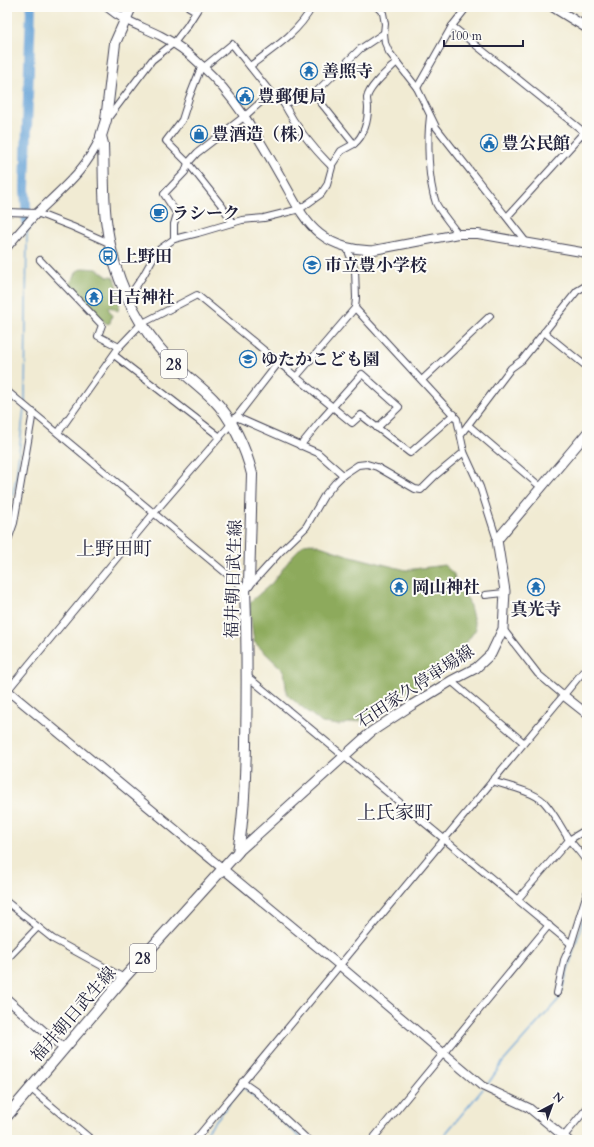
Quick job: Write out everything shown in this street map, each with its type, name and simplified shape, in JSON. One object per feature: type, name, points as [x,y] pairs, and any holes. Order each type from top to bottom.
[{"type":"main road","name":"福井朝日武生線","points":[[7,1116],[63,1048],[124,978],[238,852],[243,826],[248,677],[247,587],[252,474],[233,420],[215,401],[169,360],[141,324],[121,286],[115,268],[105,219],[103,144],[101,136],[106,120],[115,43],[131,7]]},
{"type":"main road","points":[[553,7],[587,28]]},
{"type":"main road","points":[[497,540],[587,433]]},
{"type":"main road","name":"石田家久停車場線","points":[[238,852],[371,732],[412,704],[476,668],[491,654],[503,629],[504,593],[497,540]]},
{"type":"street","points":[[107,7],[125,20],[160,35],[174,43],[203,66],[226,89],[245,116],[300,209],[320,235],[347,248],[361,251],[374,250],[458,234],[478,234],[587,253]]},
{"type":"street","points":[[106,120],[152,60],[174,43],[187,26],[197,9],[189,7]]},
{"type":"street","points":[[250,66],[276,47],[306,19],[312,7]]},
{"type":"street","points":[[377,7],[383,13],[385,24],[385,43],[389,52],[425,102],[436,127],[526,242]]},
{"type":"street","points":[[416,88],[452,26],[467,7]]},
{"type":"street","points":[[452,26],[586,130],[507,217]]},
{"type":"street","points":[[284,104],[314,94],[360,49],[384,33]]},
{"type":"street","points":[[232,223],[222,206],[188,163],[166,141],[182,120],[189,98],[203,66],[232,44],[271,93],[277,95],[284,104],[290,116],[311,146],[331,166]]},
{"type":"street","points":[[128,298],[143,276],[156,251],[174,239],[198,234],[242,220],[264,218],[300,209],[321,194],[327,185],[331,166],[341,151],[360,139],[368,119],[367,98],[371,91],[397,62]]},
{"type":"street","points":[[174,239],[174,224],[177,214],[164,194],[184,172],[188,163],[197,154],[245,116],[271,93]]},
{"type":"street","points":[[314,94],[354,144]]},
{"type":"street","points":[[430,115],[428,134],[431,176],[436,204],[458,234]]},
{"type":"street","points":[[7,247],[37,213],[80,171],[93,152],[101,136]]},
{"type":"street","points":[[7,212],[37,213],[109,243]]},
{"type":"street","points":[[296,377],[355,308],[355,269],[347,248]]},
{"type":"street","points":[[40,260],[102,325],[98,336],[119,347]]},
{"type":"street","points":[[461,434],[511,368],[522,360],[578,291],[587,285]]},
{"type":"street","points":[[58,433],[119,347],[141,324],[196,295],[352,423],[361,415],[410,453],[454,414]]},
{"type":"street","points":[[355,308],[454,414],[461,434],[464,452],[480,487],[497,540]]},
{"type":"street","points":[[422,380],[490,316]]},
{"type":"street","points":[[544,332],[587,367]]},
{"type":"street","points":[[114,355],[220,437]]},
{"type":"street","points":[[279,362],[220,437],[154,513],[7,690],[224,868],[484,1087],[529,1108],[564,1139],[587,1108]]},
{"type":"street","points":[[300,446],[362,374],[398,406],[377,428]]},
{"type":"street","points":[[7,391],[154,513],[247,587],[306,527],[324,496],[343,475],[358,466],[367,464],[396,477],[415,489],[421,490],[435,476],[464,452]]},
{"type":"street","points":[[7,543],[14,523],[30,410]]},
{"type":"street","points":[[233,420],[318,454],[343,475]]},
{"type":"street","points":[[468,425],[542,488]]},
{"type":"street","points":[[485,595],[504,593]]},
{"type":"street","points":[[503,629],[538,674],[587,714]]},
{"type":"street","points":[[195,1140],[523,742],[587,667]]},
{"type":"street","points":[[248,677],[571,944]]},
{"type":"street","points":[[451,681],[523,742]]},
{"type":"street","points":[[492,780],[535,796],[543,801],[557,818],[569,840],[584,856],[587,863]]},
{"type":"street","points":[[518,899],[569,840],[587,829]]},
{"type":"street","points":[[556,993],[564,960],[571,944],[587,893]]},
{"type":"street","points":[[7,902],[54,939],[124,978]]},
{"type":"street","points":[[372,1140],[549,925]]},
{"type":"street","points":[[7,959],[38,927]]},
{"type":"street","points":[[7,999],[63,1048]]},
{"type":"street","points":[[242,1082],[308,1140]]},
{"type":"street","points":[[30,1088],[92,1140]]},
{"type":"green space","points":[[83,268],[97,269],[108,277],[112,276],[116,282],[119,292],[119,308],[118,311],[110,307],[108,308],[112,315],[110,323],[107,324],[97,315],[69,286],[77,271]]},
{"type":"green space","points":[[311,543],[347,555],[406,570],[444,565],[454,574],[457,590],[468,599],[476,629],[466,643],[445,665],[419,684],[363,720],[339,725],[322,723],[287,695],[284,671],[254,642],[250,613],[250,602],[272,583],[294,554],[304,544]]},
{"type":"waterway","points":[[27,225],[25,188],[31,7]]},
{"type":"waterway","points":[[25,403],[27,228]]},
{"type":"waterway","points":[[7,521],[16,479],[24,408]]},
{"type":"waterway","points":[[487,1085],[503,1062],[559,999],[587,906]]},
{"type":"waterway","points":[[200,1140],[243,1087],[303,1140]]},
{"type":"waterway","points":[[440,1140],[483,1089]]},
{"type":"place","name":"善照寺","points":[[309,71]]},
{"type":"place","name":"豊郵便局","points":[[245,96]]},
{"type":"place","name":"豊酒造（株）","points":[[199,134]]},
{"type":"place","name":"豊公民館","points":[[489,143]]},
{"type":"place","name":"ラシーク","points":[[159,213]]},
{"type":"place","name":"上野田","points":[[108,256]]},
{"type":"place","name":"市立豊小学校","points":[[312,265]]},
{"type":"place","name":"日吉神社","points":[[94,297]]},
{"type":"place","name":"ゆたかこども園","points":[[248,359]]},
{"type":"place","name":"岡山神社","points":[[399,587]]},
{"type":"place","name":"真光寺","points":[[536,587]]},
{"type":"district","name":"上野田町","points":[[114,548]]},
{"type":"district","name":"上氏家町","points":[[395,812]]}]
